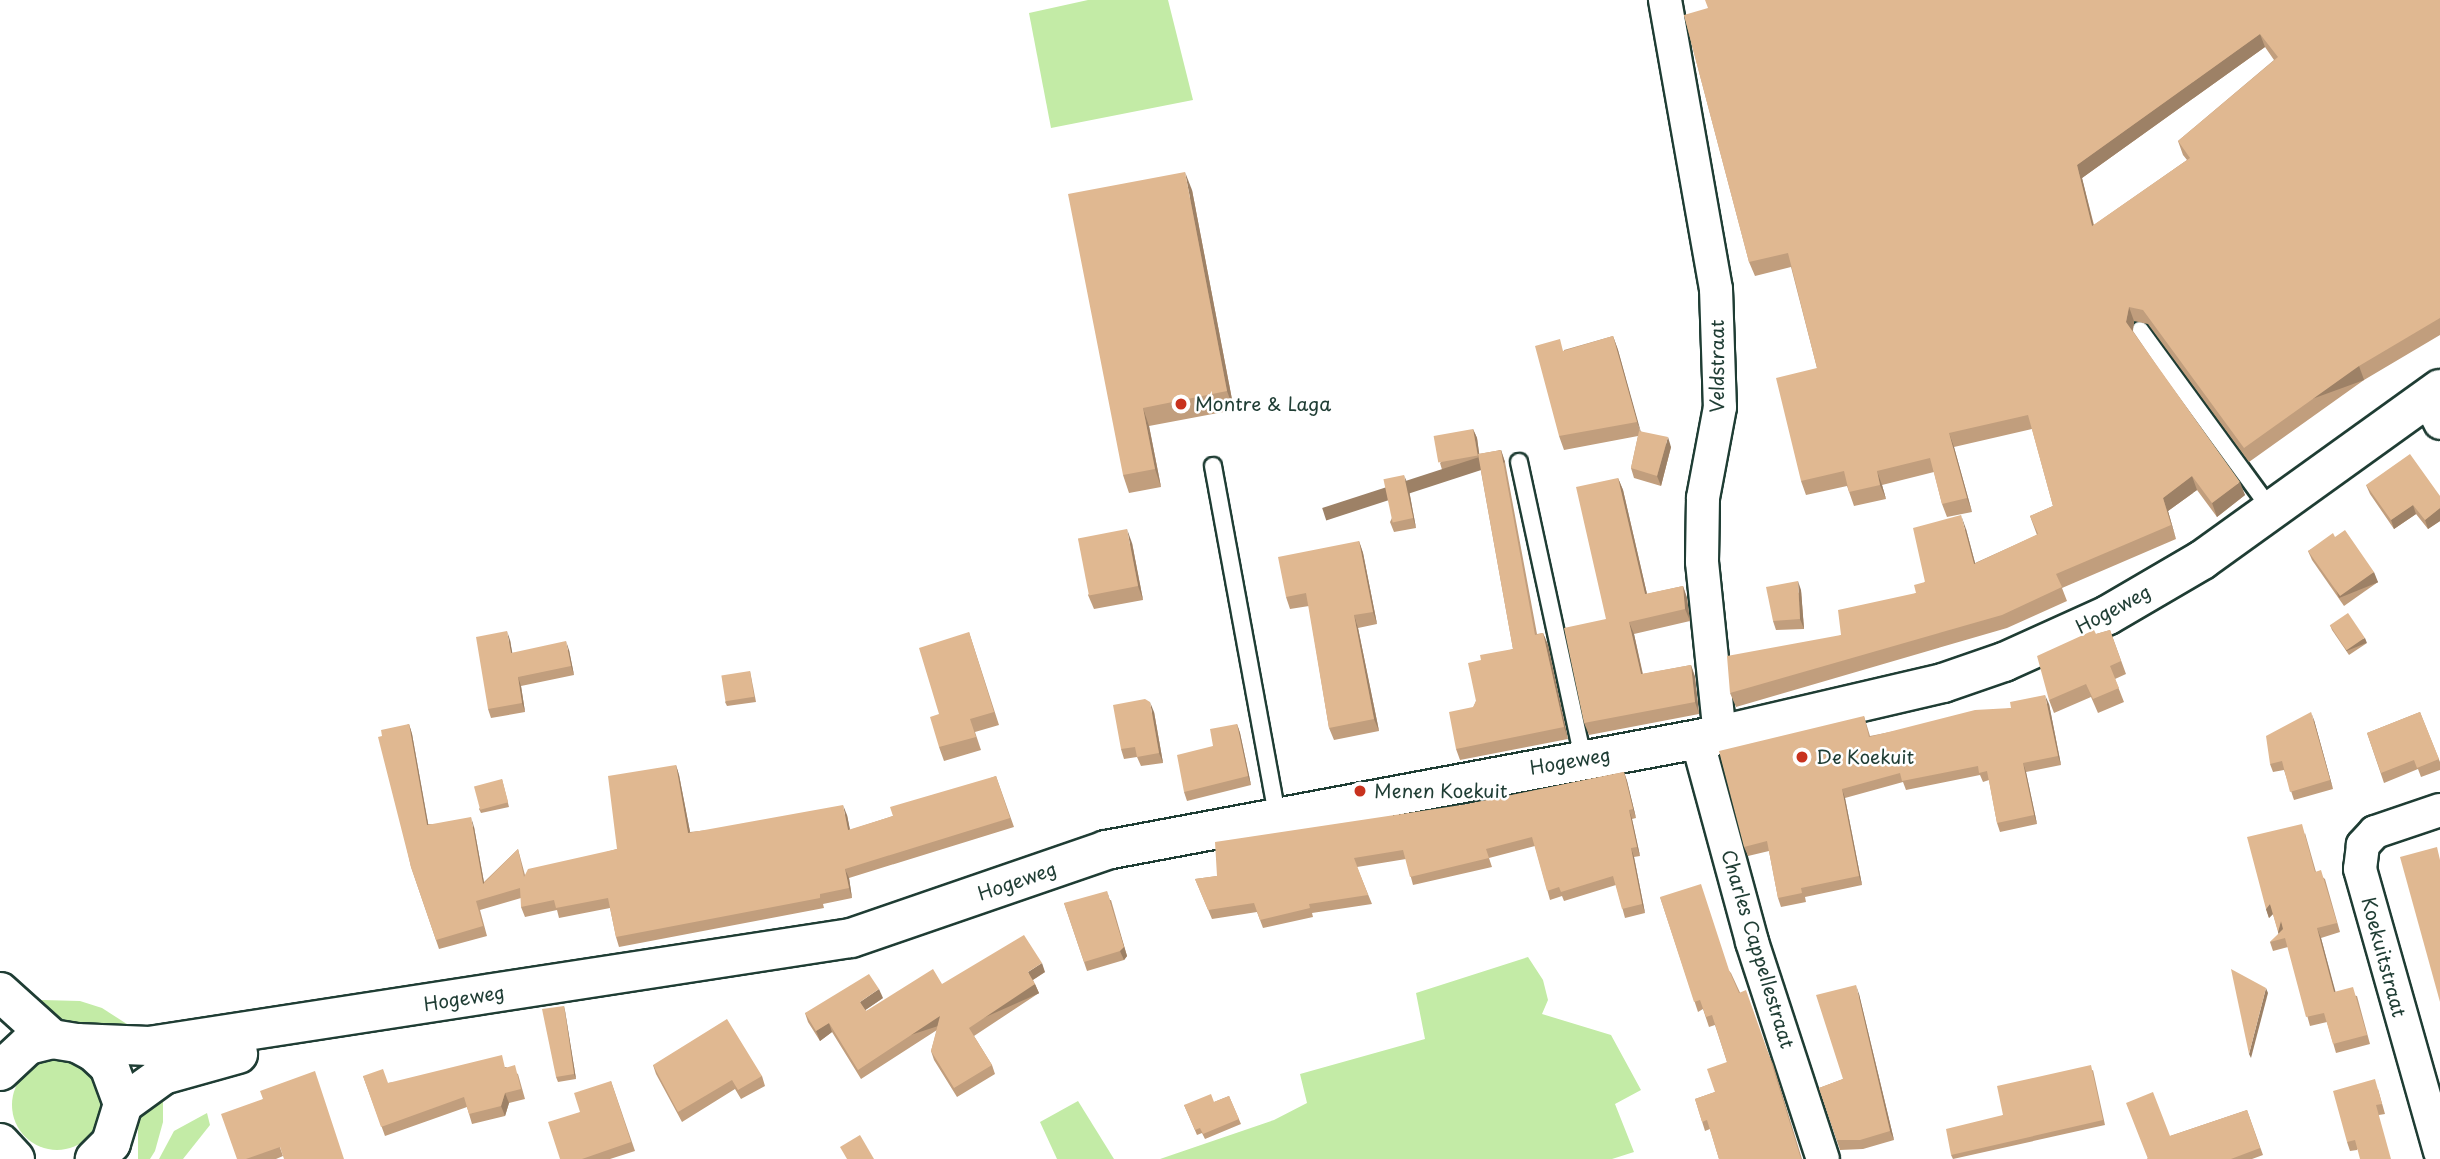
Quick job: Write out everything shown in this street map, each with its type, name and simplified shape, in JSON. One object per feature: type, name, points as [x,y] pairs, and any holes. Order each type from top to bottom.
[{"type":"street","name":"Veldstraat","points":[[1665,0],[1716,289],[1720,407],[1703,498],[1702,562],[1708,737]]},
{"type":"street","name":"Hogeweg","points":[[64,1041],[149,1046],[851,938],[1106,850],[1277,815],[1708,737],[1908,692],[2004,662],[2108,615],[2202,560],[2270,508],[2436,403]]},
{"type":"street","name":"Charles Cappellestraat","points":[[1708,737],[1752,942],[1824,1159]]},
{"type":"street","name":"Koekuitstraat","points":[[2440,810],[2375,832],[2363,845],[2360,869],[2440,1152]]},
{"type":"street","points":[[0,992],[64,1041],[109,1066],[122,1109],[129,1159]]},
{"type":"street","name":"Hogeweg","points":[[122,1109],[163,1075],[385,1011]]},
{"type":"street","points":[[0,1071],[28,1045],[64,1041]]},
{"type":"street","points":[[94,1159],[111,1143],[122,1109]]},
{"type":"street","points":[[0,1143],[15,1159]]},
{"type":"lane","points":[[2140,330],[2270,508]]},
{"type":"lane","points":[[1519,462],[1583,759]]},
{"type":"lane","points":[[1213,466],[1277,815]]},
{"type":"green space","points":[[1088,0],[1168,0],[1193,100],[1051,128],[1029,13]]},
{"type":"green space","points":[[1528,957],[1543,980],[1548,1000],[1542,1014],[1611,1035],[1641,1090],[1615,1104],[1634,1152],[1612,1159],[1160,1159],[1274,1120],[1307,1103],[1300,1074],[1425,1039],[1416,993]]},
{"type":"green space","points":[[42,1000],[80,1001],[102,1008],[130,1026],[137,1036],[61,1022],[29,1006]]},
{"type":"green space","points":[[57,1060],[74,1064],[89,1073],[98,1088],[102,1105],[98,1122],[89,1137],[74,1146],[57,1150],[40,1146],[25,1137],[16,1122],[12,1105],[16,1088],[25,1073],[40,1064]]},
{"type":"green space","points":[[163,1099],[163,1122],[155,1151],[150,1159],[138,1159],[138,1125],[144,1110]]},
{"type":"green space","points":[[1078,1101],[1114,1159],[1057,1159],[1040,1122]]},
{"type":"green space","points":[[207,1113],[210,1125],[183,1159],[159,1159],[174,1131]]},
{"type":"building","points":[[1705,0],[2440,0],[2440,318],[2359,366],[2244,448],[2143,310],[2129,307],[2126,322],[2240,482],[2212,503],[2192,476],[2163,498],[2171,525],[2056,574],[2062,587],[2002,615],[1730,693],[1727,656],[1841,635],[1838,610],[1916,593],[1914,585],[1925,582],[1913,528],[1961,515],[1974,564],[2038,534],[2030,516],[2053,506],[2028,415],[1949,433],[1967,498],[1942,504],[1930,458],[1877,471],[1880,485],[1849,492],[1844,471],[1801,481],[1776,378],[1817,368],[1788,253],[1749,262],[1684,15],[1708,8]],"holes":[[[2260,34],[2278,57],[2178,141],[2190,158],[2092,226],[2077,165]]]},
{"type":"building","points":[[1185,172],[1227,391],[1143,408],[1155,469],[1123,475],[1068,194]]},
{"type":"building","points":[[1613,336],[1637,422],[1559,436],[1535,346],[1560,339],[1563,351]]},
{"type":"building","points":[[1473,429],[1478,456],[1438,463],[1434,436]]},
{"type":"building","points":[[1639,431],[1668,437],[1657,476],[1631,468]]},
{"type":"building","points":[[1501,450],[1535,635],[1543,633],[1564,727],[1456,749],[1449,712],[1473,707],[1476,701],[1468,663],[1481,660],[1480,655],[1513,649],[1478,454]]},
{"type":"building","points":[[2410,454],[2440,496],[2440,508],[2425,520],[2413,505],[2391,520],[2366,485]]},
{"type":"building","points":[[1404,475],[1413,518],[1393,522],[1383,479]]},
{"type":"building","points":[[1618,478],[1645,594],[1683,586],[1685,609],[1629,622],[1641,674],[1691,665],[1695,702],[1584,723],[1564,628],[1606,619],[1576,487]]},
{"type":"building","points":[[1127,529],[1138,586],[1089,595],[1078,539]]},
{"type":"building","points":[[2345,530],[2374,572],[2340,596],[2308,551],[2333,533],[2335,537]]},
{"type":"building","points":[[1359,541],[1373,612],[1354,615],[1374,719],[1329,728],[1306,593],[1286,597],[1278,557]]},
{"type":"building","points":[[1798,581],[1800,619],[1773,621],[1766,587]]},
{"type":"building","points":[[2348,613],[2365,638],[2347,650],[2330,625]]},
{"type":"building","points":[[2094,630],[2096,634],[2110,630],[2121,661],[2110,666],[2119,688],[2093,699],[2086,684],[2049,700],[2037,656]]},
{"type":"building","points":[[507,631],[511,653],[566,641],[571,666],[518,677],[522,703],[488,709],[476,637]]},
{"type":"building","points":[[969,632],[994,712],[970,719],[976,737],[939,747],[930,717],[939,714],[919,648]]},
{"type":"building","points":[[750,671],[754,697],[725,701],[721,676]]},
{"type":"building","points":[[2045,695],[2058,756],[2023,763],[2034,815],[1997,823],[1987,771],[1979,773],[1978,766],[1902,781],[1900,773],[1842,789],[1859,876],[1801,888],[1802,893],[1778,898],[1767,841],[1744,847],[1719,751],[1864,716],[1869,737],[1975,710],[2011,708],[2010,702]]},
{"type":"building","points":[[1145,699],[1150,702],[1159,753],[1137,757],[1135,747],[1121,749],[1113,705]]},
{"type":"building","points":[[2311,712],[2330,780],[2290,792],[2282,761],[2270,764],[2266,736]]},
{"type":"building","points":[[2420,712],[2439,759],[2417,768],[2414,760],[2381,773],[2367,733]]},
{"type":"building","points":[[409,724],[427,825],[471,817],[483,884],[518,849],[524,877],[528,869],[617,849],[608,776],[676,765],[688,833],[843,805],[848,830],[893,816],[890,807],[996,776],[1010,818],[845,869],[849,888],[820,894],[820,898],[616,937],[608,898],[556,908],[554,900],[521,907],[520,888],[476,901],[483,926],[436,940],[411,867],[378,737],[382,736],[381,730]]},
{"type":"building","points":[[1237,724],[1248,776],[1184,792],[1177,755],[1213,746],[1210,729]]},
{"type":"building","points":[[1624,772],[1633,809],[1629,810],[1637,847],[1631,848],[1642,904],[1622,909],[1613,876],[1561,892],[1559,887],[1547,891],[1532,837],[1486,849],[1489,858],[1410,877],[1403,850],[1354,858],[1368,895],[1309,904],[1310,908],[1260,920],[1254,903],[1208,910],[1195,879],[1217,876],[1215,842],[1468,804]]},
{"type":"building","points":[[502,779],[508,802],[480,810],[474,787]]},
{"type":"building","points":[[2302,824],[2315,872],[2321,870],[2337,923],[2317,928],[2334,992],[2353,987],[2367,1035],[2333,1044],[2324,1013],[2306,1017],[2285,938],[2270,942],[2283,929],[2281,921],[2278,932],[2270,904],[2266,909],[2247,837]]},
{"type":"building","points":[[2437,847],[2440,860],[2440,1002],[2400,857]]},
{"type":"building","points":[[1701,884],[1729,970],[1739,993],[1746,990],[1801,1159],[1719,1159],[1707,1120],[1702,1122],[1695,1099],[1715,1092],[1707,1069],[1727,1062],[1712,1015],[1706,1017],[1700,1000],[1694,1002],[1660,897]]},
{"type":"building","points":[[1107,891],[1124,947],[1120,951],[1084,962],[1064,903]]},
{"type":"building","points":[[1024,935],[1042,963],[1028,972],[1035,984],[969,1028],[992,1065],[954,1088],[931,1051],[940,1016],[858,1070],[829,1023],[816,1031],[805,1013],[869,974],[879,989],[860,1002],[866,1011],[933,969],[942,984]]},
{"type":"building","points":[[2231,969],[2266,988],[2249,1054]]},
{"type":"building","points":[[1856,985],[1890,1131],[1860,1140],[1837,1140],[1819,1088],[1843,1079],[1816,995]]},
{"type":"building","points":[[564,1006],[574,1074],[556,1077],[542,1009]]},
{"type":"building","points":[[727,1019],[762,1076],[738,1090],[732,1080],[678,1112],[653,1065]]},
{"type":"building","points":[[502,1055],[505,1068],[515,1065],[521,1089],[505,1093],[501,1106],[469,1114],[464,1097],[381,1127],[363,1076],[383,1069],[388,1083]]},
{"type":"building","points":[[2091,1065],[2103,1120],[1951,1155],[1946,1129],[2003,1115],[1997,1086]]},
{"type":"building","points":[[315,1071],[344,1159],[284,1159],[280,1147],[246,1159],[237,1159],[221,1114],[263,1099],[260,1091]]},
{"type":"building","points":[[2375,1079],[2382,1104],[2376,1105],[2391,1159],[2360,1159],[2355,1140],[2347,1142],[2333,1091]]},
{"type":"building","points":[[611,1081],[631,1142],[582,1159],[560,1159],[548,1122],[580,1112],[574,1093]]},
{"type":"building","points":[[2153,1092],[2170,1136],[2247,1110],[2260,1148],[2231,1159],[2148,1159],[2126,1103]]},
{"type":"building","points":[[1211,1094],[1214,1102],[1229,1096],[1239,1119],[1203,1134],[1200,1128],[1195,1130],[1184,1105]]},
{"type":"building","points":[[860,1135],[874,1159],[847,1159],[840,1147]]},
{"type":"place","name":"Montre & Laga","points":[[1181,404]]},
{"type":"place","name":"De Koekuit","points":[[1802,757]]},
{"type":"place","name":"Menen Koekuit","points":[[1360,791]]}]
